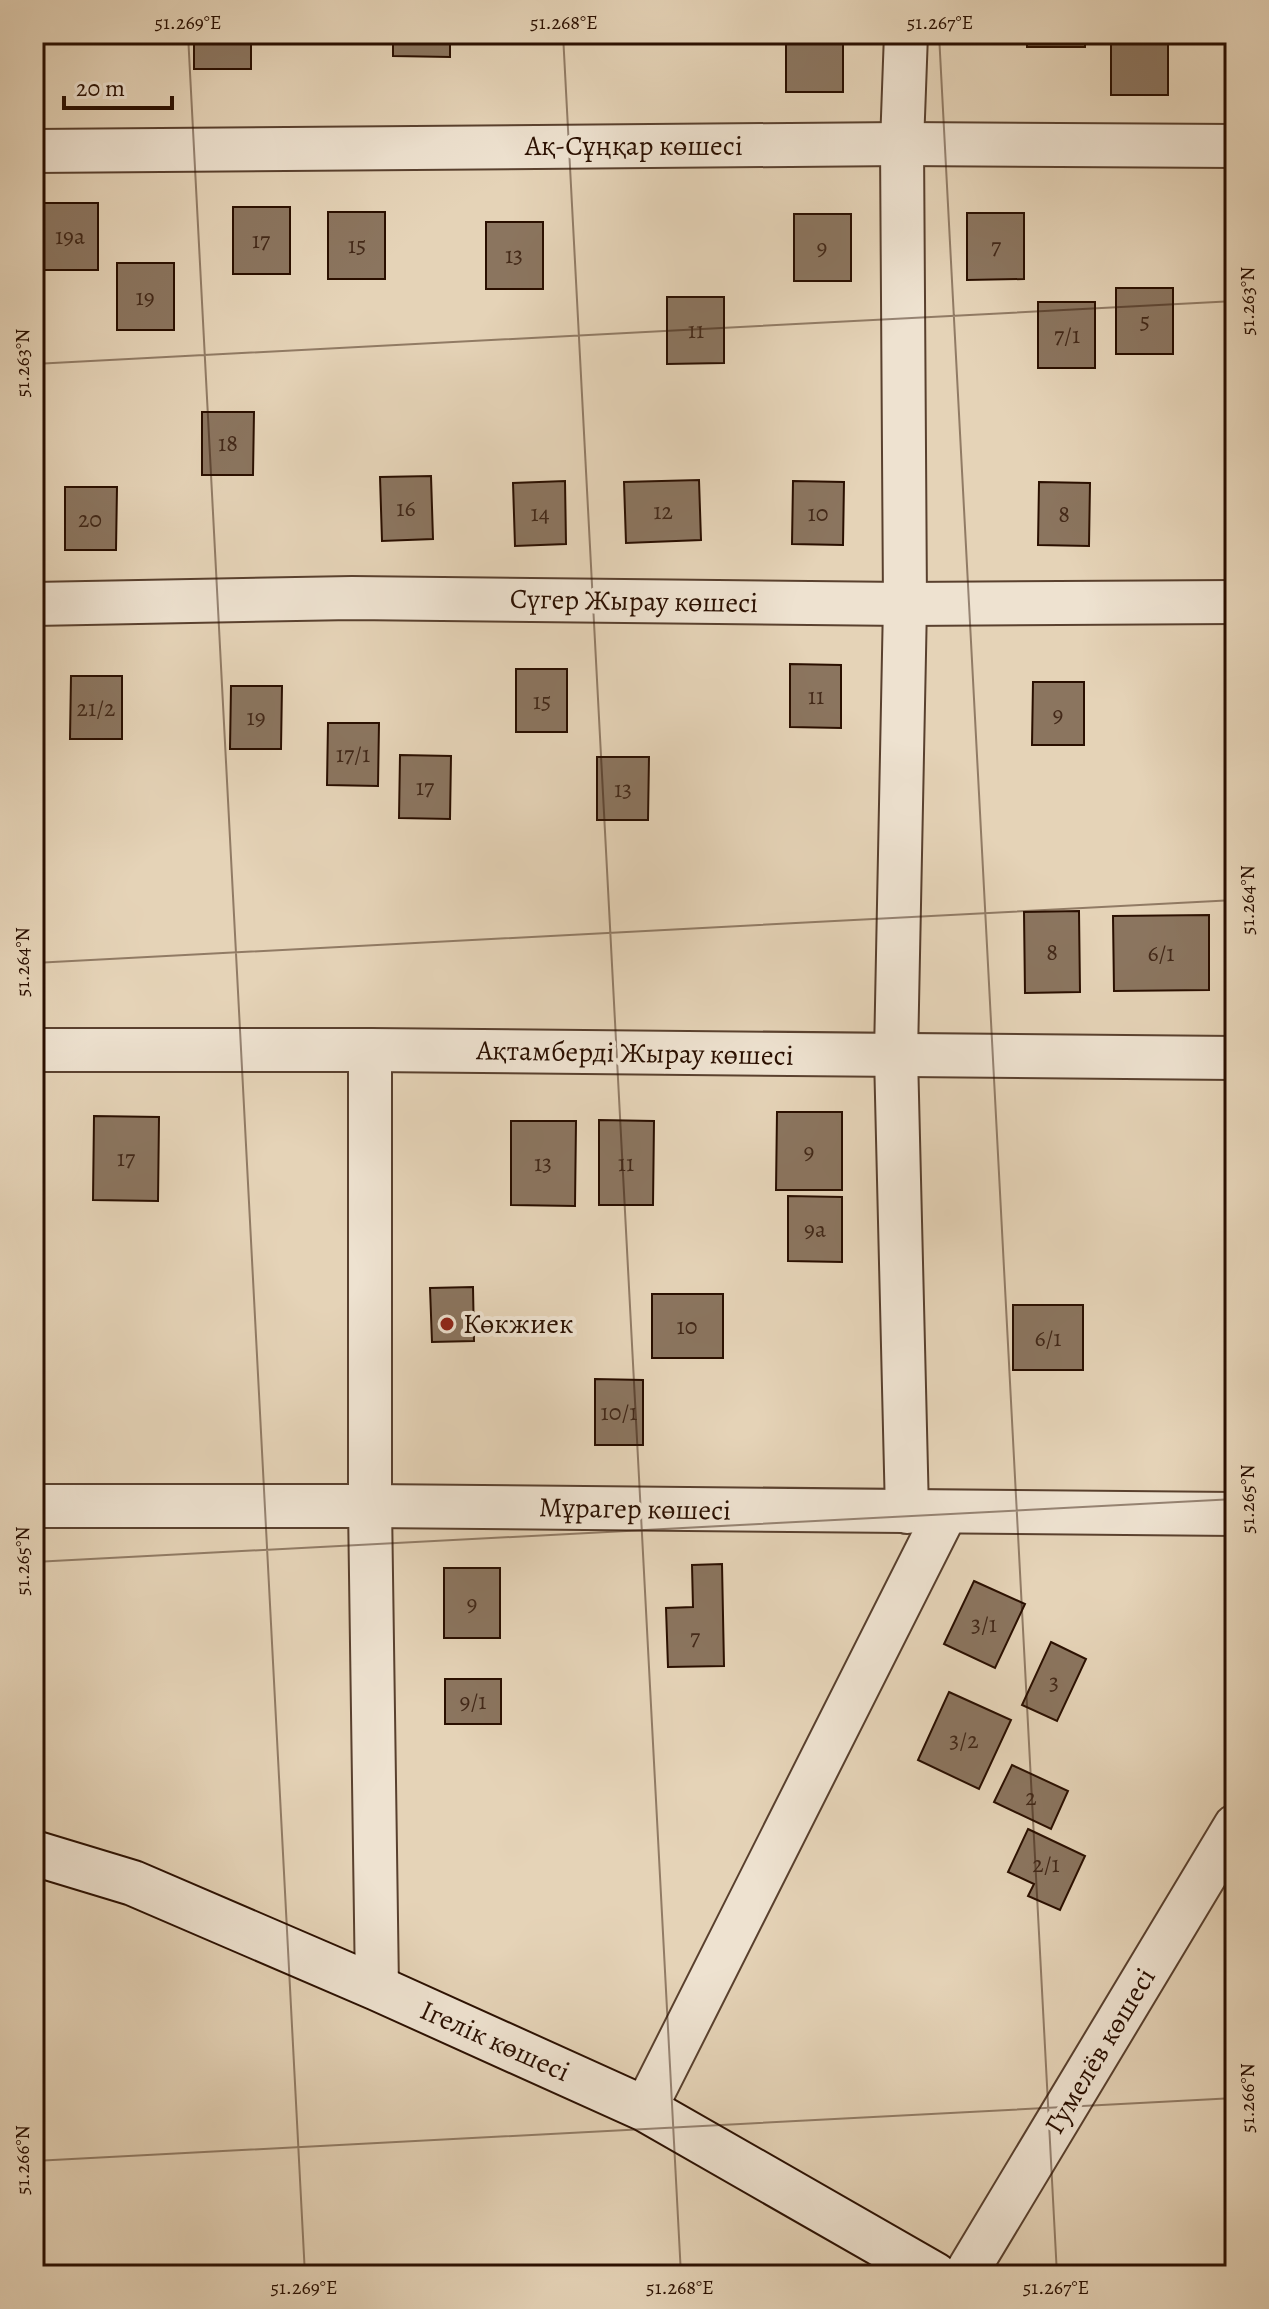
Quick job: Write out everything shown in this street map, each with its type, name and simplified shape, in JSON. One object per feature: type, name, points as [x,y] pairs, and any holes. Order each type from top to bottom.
[{"type":"main road","name":"Ігелік көшесі","points":[[34,1853],[133,1883],[377,1988],[645,2109],[935,2275]]},
{"type":"street","points":[[645,2109],[927,1512],[896,1055],[905,604],[902,144],[906,34]]},
{"type":"street","name":"Ақ-Сұңқар көшесі","points":[[34,151],[902,144],[1235,146]]},
{"type":"street","name":"Сүгер Жырау көшесі","points":[[34,604],[352,598],[905,604],[1235,602]]},
{"type":"street","name":"Ақтамберді Жырау көшесі","points":[[34,1050],[1235,1058]]},
{"type":"street","points":[[370,1050],[370,1506],[377,1988]]},
{"type":"street","name":"Мұрагер көшесі","points":[[34,1506],[1235,1514]]},
{"type":"street","name":"Гумелёв көшесі","points":[[965,2275],[1235,1826]]},
{"type":"building","points":[[194,34],[251,34],[251,69],[194,69]]},
{"type":"building","points":[[393,34],[450,34],[450,57],[393,56]]},
{"type":"building","points":[[786,34],[843,34],[843,92],[786,92]]},
{"type":"building","points":[[1027,34],[1085,34],[1085,47],[1027,47]]},
{"type":"building","points":[[1111,34],[1168,34],[1168,95],[1111,95]]},
{"type":"building","points":[[41,203],[98,203],[98,270],[41,270]]},
{"type":"building","points":[[233,207],[290,207],[290,274],[233,274]]},
{"type":"building","points":[[328,212],[385,212],[385,279],[328,279]]},
{"type":"building","points":[[967,213],[1024,213],[1024,279],[967,280]]},
{"type":"building","points":[[794,214],[851,214],[851,281],[794,281]]},
{"type":"building","points":[[486,222],[543,222],[543,289],[486,289]]},
{"type":"building","points":[[117,263],[174,263],[174,330],[117,330]]},
{"type":"building","points":[[1116,288],[1173,288],[1173,354],[1116,354]]},
{"type":"building","points":[[667,297],[724,297],[724,363],[667,364]]},
{"type":"building","points":[[1038,302],[1095,302],[1095,368],[1038,368]]},
{"type":"building","points":[[202,412],[254,412],[253,475],[202,475]]},
{"type":"building","points":[[431,476],[433,539],[382,541],[380,477]]},
{"type":"building","points":[[699,480],[701,540],[626,543],[624,482]]},
{"type":"building","points":[[565,481],[566,544],[515,546],[513,483]]},
{"type":"building","points":[[793,481],[844,482],[843,545],[792,544]]},
{"type":"building","points":[[1039,482],[1090,483],[1089,546],[1038,545]]},
{"type":"building","points":[[65,487],[117,487],[116,550],[65,550]]},
{"type":"building","points":[[790,664],[841,665],[841,728],[790,727]]},
{"type":"building","points":[[516,669],[567,669],[567,732],[516,732]]},
{"type":"building","points":[[71,676],[122,676],[122,739],[70,739]]},
{"type":"building","points":[[1033,682],[1084,682],[1084,745],[1032,745]]},
{"type":"building","points":[[231,686],[282,686],[281,749],[230,749]]},
{"type":"building","points":[[328,723],[379,723],[378,786],[327,785]]},
{"type":"building","points":[[400,755],[451,756],[450,819],[399,818]]},
{"type":"building","points":[[597,757],[649,757],[648,820],[597,820]]},
{"type":"building","points":[[1079,911],[1080,992],[1025,993],[1024,912]]},
{"type":"building","points":[[1209,915],[1209,990],[1114,991],[1113,916]]},
{"type":"building","points":[[777,1112],[842,1112],[842,1190],[776,1190]]},
{"type":"building","points":[[94,1116],[159,1117],[158,1201],[93,1200]]},
{"type":"building","points":[[599,1120],[654,1121],[653,1205],[599,1205]]},
{"type":"building","points":[[511,1121],[576,1121],[575,1206],[511,1205]]},
{"type":"building","points":[[788,1196],[842,1197],[842,1262],[788,1261]]},
{"type":"building","points":[[473,1287],[474,1341],[432,1342],[430,1288]]},
{"type":"building","points":[[652,1294],[723,1294],[723,1358],[652,1358]]},
{"type":"building","points":[[1013,1305],[1083,1305],[1083,1370],[1013,1370]]},
{"type":"building","points":[[34,1345],[38,1345],[38,1446],[34,1446]]},
{"type":"building","points":[[595,1379],[643,1380],[643,1445],[595,1445]]},
{"type":"building","points":[[722,1564],[724,1666],[668,1667],[666,1608],[693,1607],[692,1565]]},
{"type":"building","points":[[444,1568],[500,1568],[500,1638],[444,1638]]},
{"type":"building","points":[[974,1581],[1025,1604],[995,1668],[944,1644]]},
{"type":"building","points":[[1051,1642],[1086,1659],[1057,1721],[1022,1705]]},
{"type":"building","points":[[445,1679],[501,1679],[501,1724],[445,1724]]},
{"type":"building","points":[[949,1692],[1011,1720],[979,1789],[918,1760]]},
{"type":"building","points":[[1012,1765],[1068,1791],[1051,1829],[994,1802]]},
{"type":"building","points":[[1028,1829],[1085,1856],[1060,1910],[1028,1896],[1034,1884],[1008,1872]]},
{"type":"place","name":"Көкжиек","points":[[447,1324]]}]
